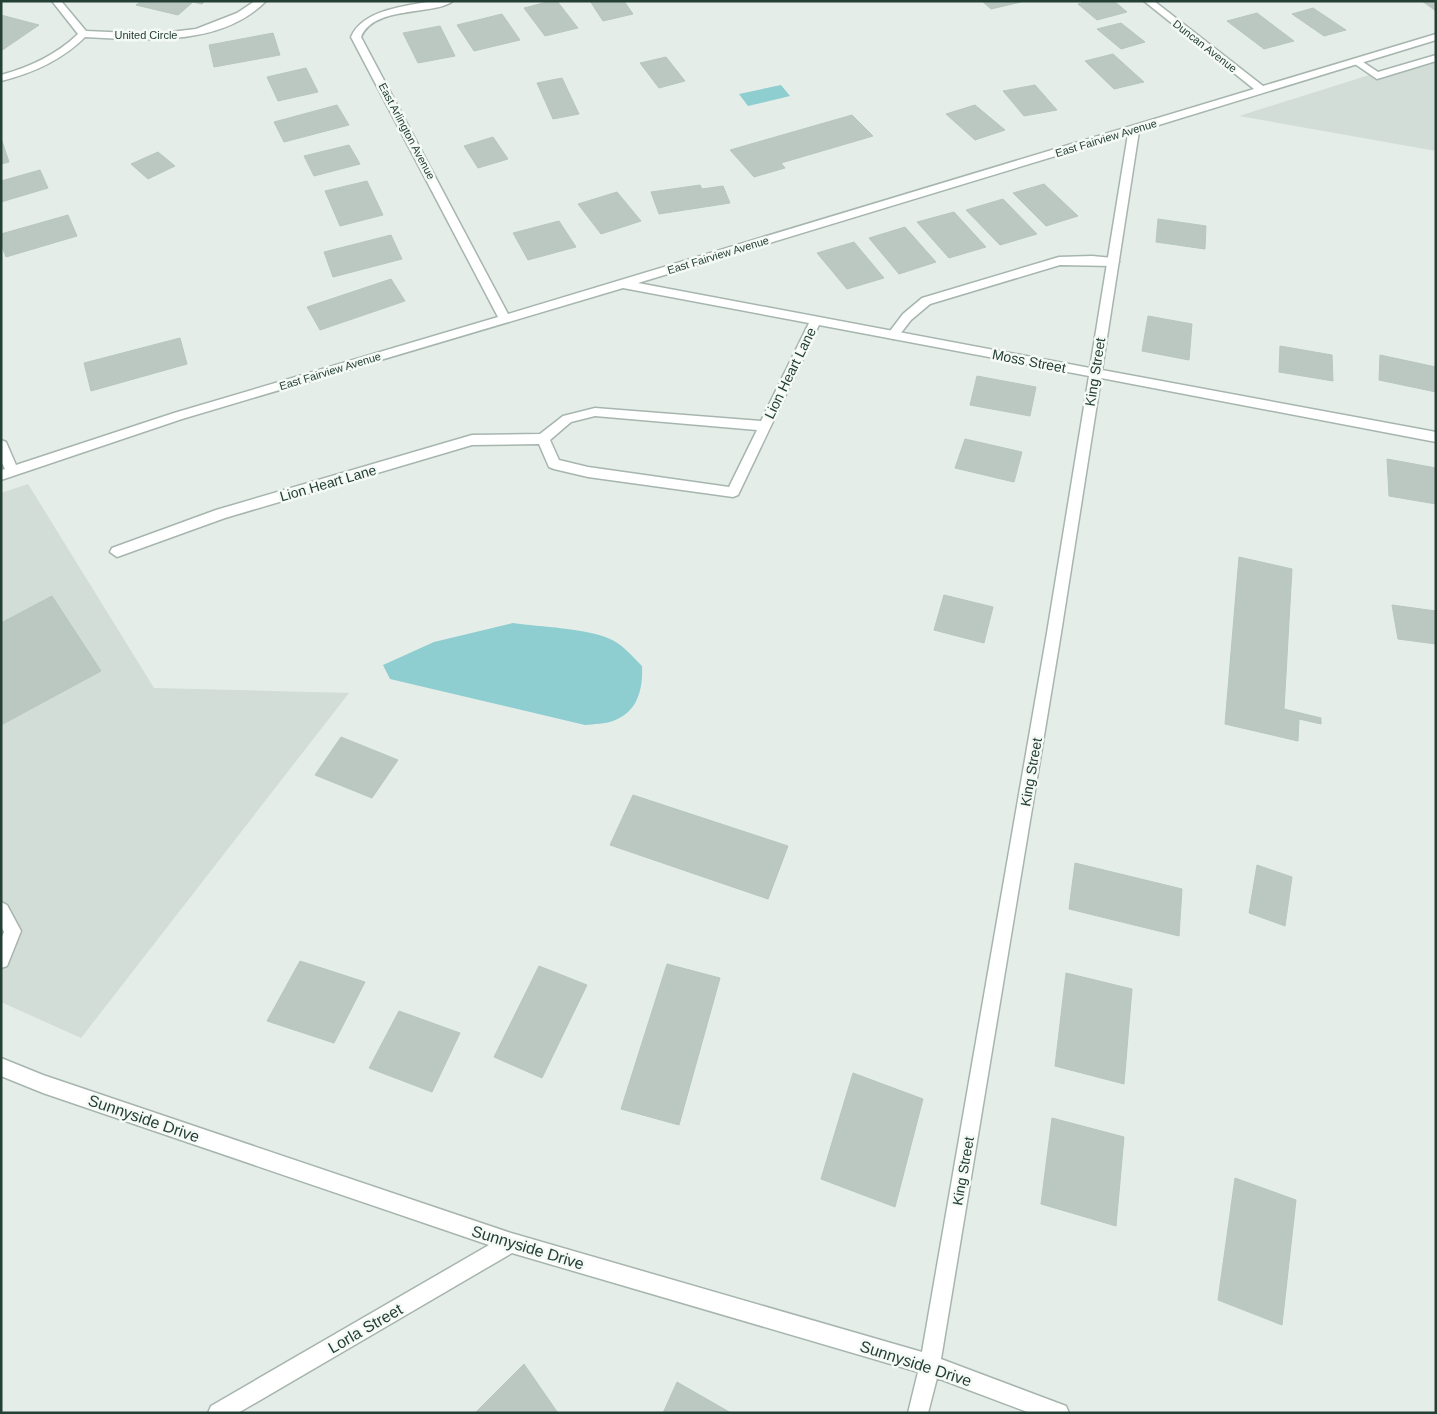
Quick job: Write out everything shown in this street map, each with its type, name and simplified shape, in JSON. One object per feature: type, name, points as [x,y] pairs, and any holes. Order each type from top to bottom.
[{"type":"street","points":[[1,78],[37,66],[60,53],[83,34],[56,1]]},
{"type":"street","name":"United Circle","points":[[83,34],[163,37],[189,34],[230,22],[262,1]]},
{"type":"street","name":"East Arlington Avenue","points":[[449,1],[371,19],[359,27],[356,37],[506,319]]},
{"type":"street","name":"Duncan Avenue","points":[[1148,1],[1262,90]]},
{"type":"street","name":"East Fairview Avenue","points":[[7,473],[178,416],[623,284],[1436,37]]},
{"type":"street","points":[[1357,62],[1376,76],[1436,58]]},
{"type":"street","name":"King Street","points":[[918,1413],[930,1365],[1056,623],[1134,129]]},
{"type":"street","points":[[893,335],[915,308],[926,301],[1058,260],[1113,262]]},
{"type":"street","name":"Moss Street","points":[[623,284],[1436,437]]},
{"type":"street","name":"Lion Heart Lane","points":[[543,439],[554,464],[588,472],[733,492],[816,320]]},
{"type":"street","name":"Lion Heart Lane","points":[[117,552],[221,514],[472,440],[543,439],[567,419],[595,412],[765,426]]},
{"type":"street","points":[[1,445],[7,473]]},
{"type":"street","points":[[1,910],[13,931],[1,960]]},
{"type":"street","name":"Sunnyside Drive","points":[[1,1067],[43,1084],[511,1243],[930,1365],[1060,1413]]},
{"type":"street","name":"Lorla Street","points":[[228,1410],[511,1243]]},
{"type":"shaded area","points":[[1436,54],[1436,151],[1239,116]]},
{"type":"shaded area","points":[[28,484],[154,688],[349,693],[81,1038],[1,1002],[1,493]]},
{"type":"water","points":[[781,85],[790,96],[748,106],[739,94]]},
{"type":"water","points":[[513,623],[589,632],[619,644],[642,666],[640,691],[633,706],[628,712],[613,721],[585,725],[390,679],[383,665],[434,642]]},
{"type":"building","points":[[141,1],[205,1],[202,4],[193,2],[178,15],[136,5]]},
{"type":"building","points":[[557,1],[578,28],[545,36],[524,8]]},
{"type":"building","points":[[590,1],[624,1],[633,14],[603,21]]},
{"type":"building","points":[[982,1],[1020,1],[1021,2],[991,9]]},
{"type":"building","points":[[1088,1],[1114,1],[1127,12],[1097,20],[1078,4]]},
{"type":"building","points":[[1422,1],[1436,1],[1436,11]]},
{"type":"building","points":[[1313,8],[1346,30],[1324,36],[1292,14]]},
{"type":"building","points":[[1257,13],[1294,41],[1264,49],[1227,21]]},
{"type":"building","points":[[502,14],[520,40],[474,51],[457,25]]},
{"type":"building","points":[[1,15],[39,25],[1,51]]},
{"type":"building","points":[[1121,23],[1145,42],[1121,49],[1097,29]]},
{"type":"building","points":[[440,26],[455,56],[418,63],[403,33]]},
{"type":"building","points":[[273,33],[280,55],[214,67],[209,45]]},
{"type":"building","points":[[1113,54],[1144,82],[1114,89],[1085,61]]},
{"type":"building","points":[[666,57],[685,81],[659,88],[640,63]]},
{"type":"building","points":[[306,68],[318,92],[278,101],[267,77]]},
{"type":"building","points":[[562,78],[579,114],[553,119],[537,83]]},
{"type":"building","points":[[1035,85],[1057,110],[1024,116],[1003,91]]},
{"type":"building","points":[[337,105],[349,125],[284,142],[274,122]]},
{"type":"building","points":[[975,105],[1005,130],[975,140],[946,114]]},
{"type":"building","points":[[852,115],[873,136],[781,163],[785,168],[754,177],[730,150]]},
{"type":"building","points":[[493,137],[508,159],[478,168],[464,146]]},
{"type":"building","points":[[1,138],[9,162],[1,164]]},
{"type":"building","points":[[349,145],[360,164],[314,176],[304,156]]},
{"type":"building","points":[[158,152],[175,166],[148,179],[131,164]]},
{"type":"building","points":[[40,170],[48,188],[1,202],[1,181]]},
{"type":"building","points":[[367,181],[383,215],[340,226],[325,191]]},
{"type":"building","points":[[1044,184],[1078,216],[1046,226],[1013,193]]},
{"type":"building","points":[[700,185],[702,189],[723,186],[730,203],[659,214],[651,192]]},
{"type":"building","points":[[617,192],[641,221],[601,234],[578,204]]},
{"type":"building","points":[[1003,199],[1037,234],[1000,245],[966,210]]},
{"type":"building","points":[[954,212],[986,247],[949,258],[917,222]]},
{"type":"building","points":[[68,215],[77,236],[6,257],[1,244],[1,234]]},
{"type":"building","points":[[1158,219],[1206,226],[1205,249],[1156,242]]},
{"type":"building","points":[[559,221],[576,247],[528,260],[513,233]]},
{"type":"building","points":[[905,227],[936,262],[899,274],[869,238]]},
{"type":"building","points":[[391,235],[402,259],[333,277],[324,252]]},
{"type":"building","points":[[854,242],[884,278],[847,289],[817,253]]},
{"type":"building","points":[[391,279],[405,301],[320,330],[307,307]]},
{"type":"building","points":[[1148,316],[1192,324],[1189,360],[1142,351]]},
{"type":"building","points":[[180,338],[187,364],[91,391],[84,363]]},
{"type":"building","points":[[1280,346],[1332,355],[1333,381],[1279,372]]},
{"type":"building","points":[[1380,355],[1436,367],[1436,392],[1379,380]]},
{"type":"building","points":[[977,376],[1036,387],[1030,416],[970,405]]},
{"type":"building","points":[[965,439],[1022,452],[1014,482],[955,468]]},
{"type":"building","points":[[1387,459],[1436,468],[1436,504],[1389,496]]},
{"type":"building","points":[[1239,557],[1292,569],[1284,709],[1321,718],[1321,724],[1299,719],[1298,741],[1225,724]]},
{"type":"building","points":[[944,595],[993,607],[984,643],[934,630]]},
{"type":"building","points":[[52,596],[101,671],[1,725],[1,623]]},
{"type":"building","points":[[1392,605],[1436,611],[1436,644],[1398,639]]},
{"type":"building","points":[[341,737],[398,760],[372,798],[315,775]]},
{"type":"building","points":[[633,795],[788,846],[768,899],[610,845]]},
{"type":"building","points":[[1075,863],[1182,889],[1179,936],[1069,909]]},
{"type":"building","points":[[1257,865],[1292,877],[1285,926],[1249,913]]},
{"type":"building","points":[[300,961],[365,982],[334,1043],[267,1021]]},
{"type":"building","points":[[667,964],[720,978],[679,1125],[621,1109]]},
{"type":"building","points":[[539,966],[587,985],[542,1078],[494,1057]]},
{"type":"building","points":[[1066,973],[1132,989],[1124,1084],[1055,1066]]},
{"type":"building","points":[[399,1011],[460,1033],[432,1092],[369,1068]]},
{"type":"building","points":[[853,1073],[923,1099],[895,1207],[821,1179]]},
{"type":"building","points":[[1052,1118],[1124,1137],[1116,1226],[1041,1204]]},
{"type":"building","points":[[1235,1178],[1296,1200],[1282,1325],[1218,1300]]},
{"type":"building","points":[[524,1364],[558,1413],[475,1413]]},
{"type":"building","points":[[677,1382],[731,1413],[663,1413]]}]
